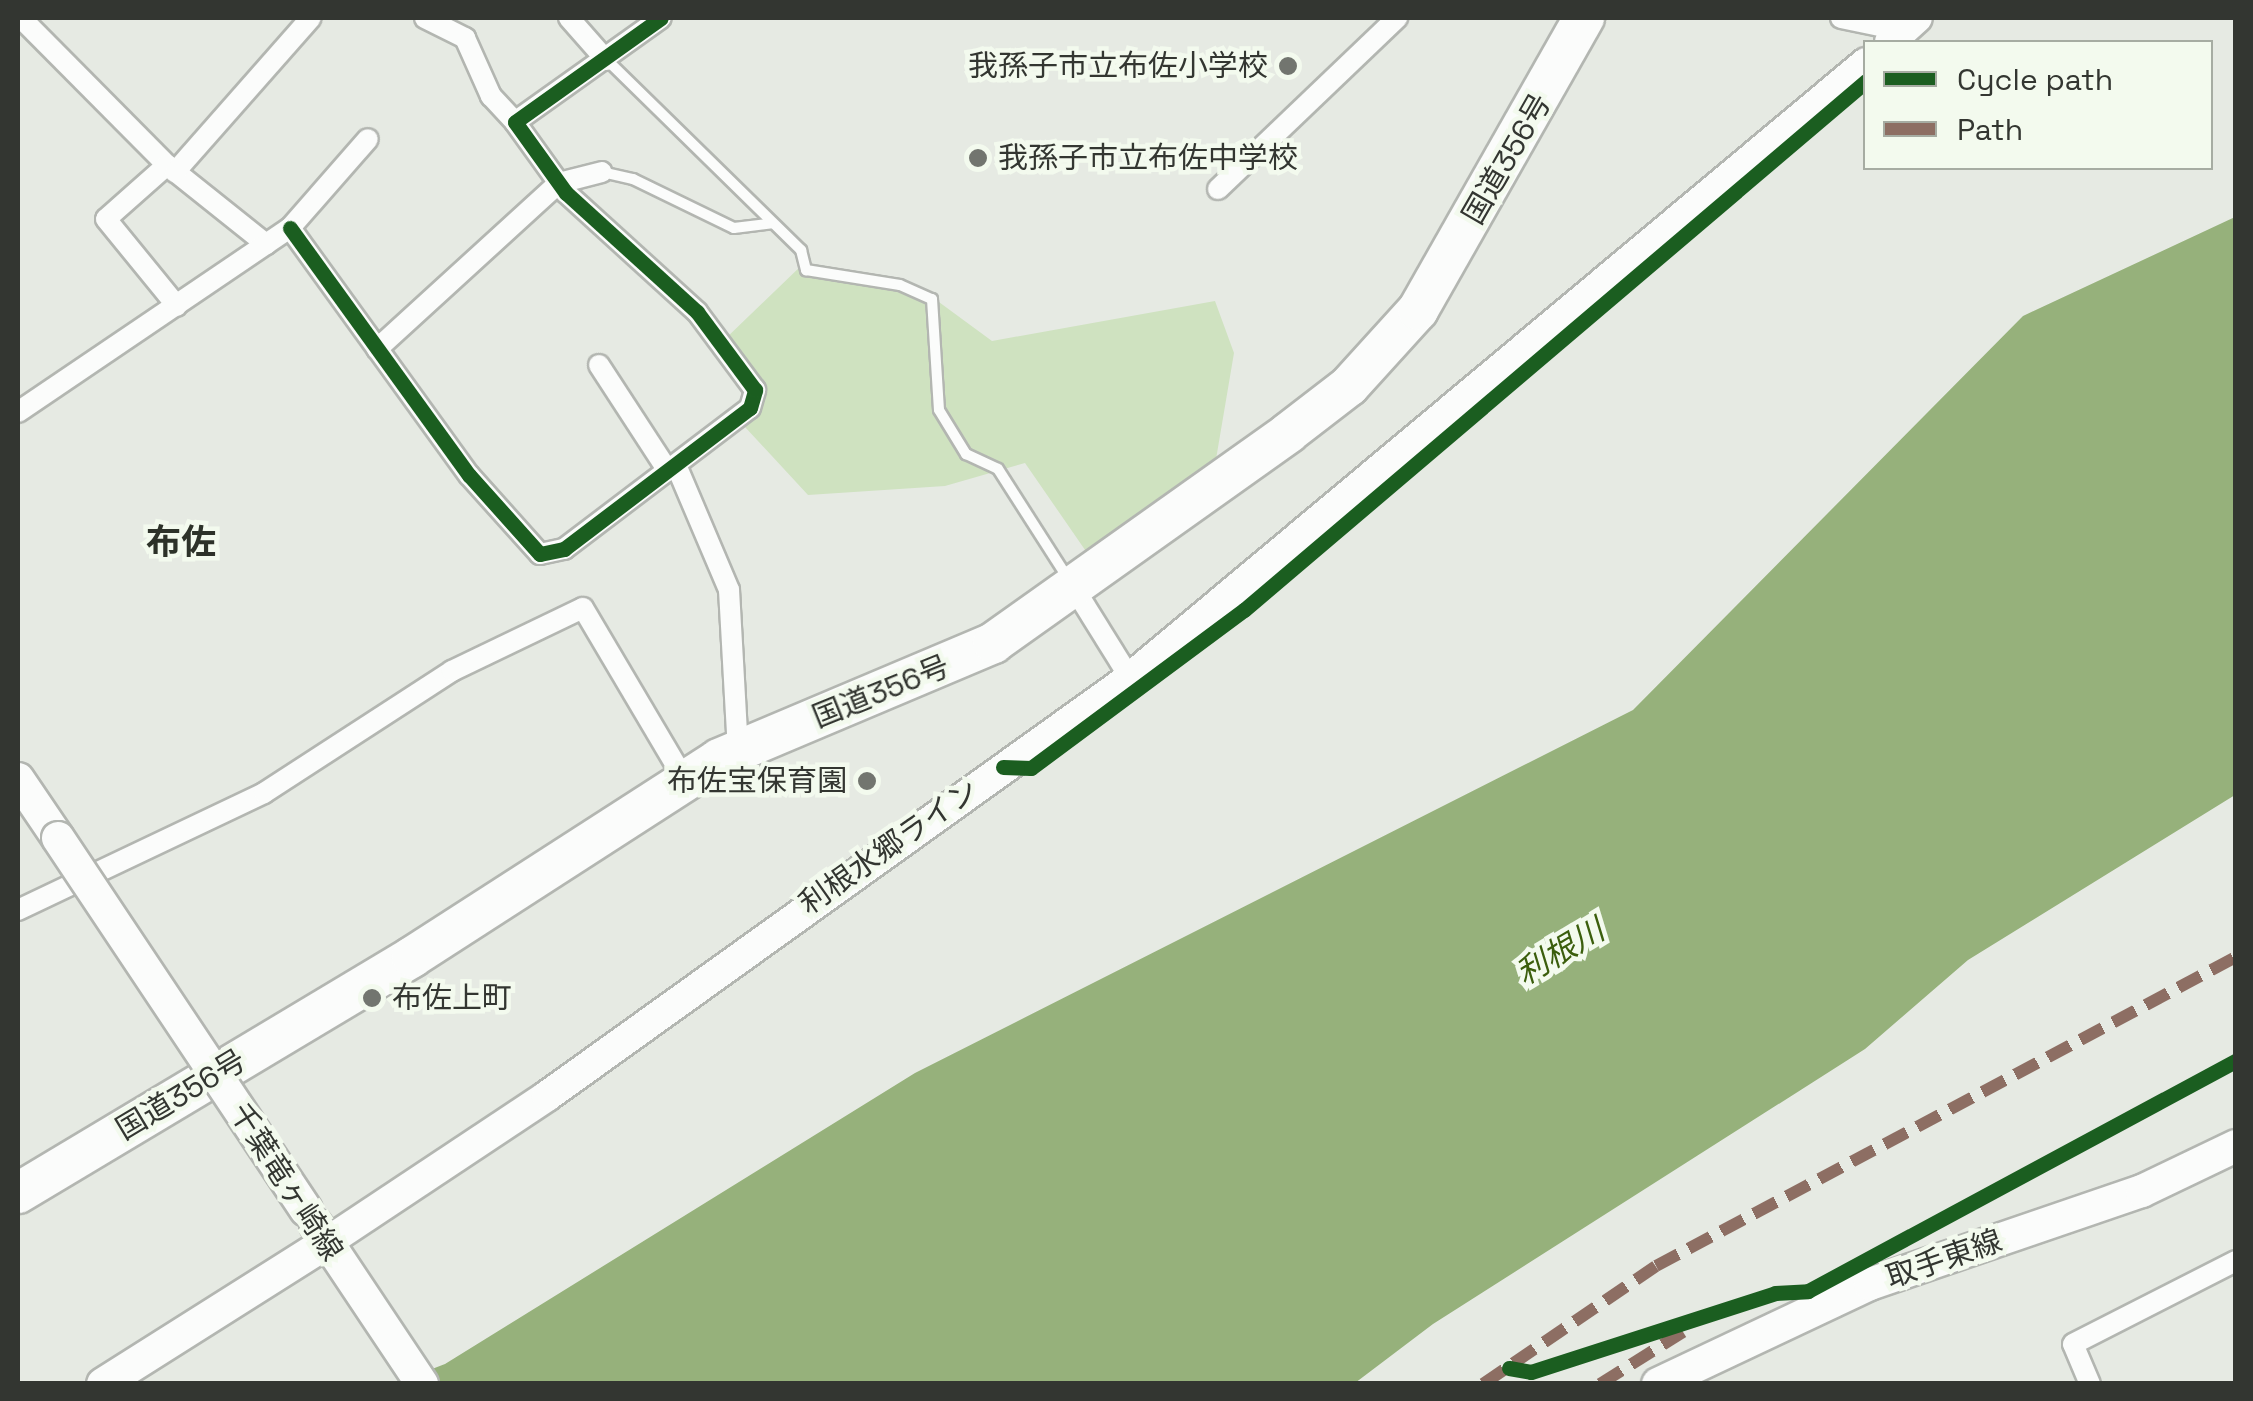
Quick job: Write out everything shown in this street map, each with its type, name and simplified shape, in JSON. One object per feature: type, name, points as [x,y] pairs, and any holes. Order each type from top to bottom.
[{"type":"highway","name":"国道356号","points":[[18,1193],[412,957],[684,779],[738,750],[953,664],[1074,588],[1288,434],[1390,347],[1474,219],[1584,18]]},
{"type":"main road","name":"利根水郷ライン","points":[[103,1384],[333,1254],[1130,678],[1863,66]]},
{"type":"main road","name":"千葉竜ヶ崎線","points":[[18,779],[422,1384]]},
{"type":"main road","name":"取手東線","points":[[1658,1384],[1870,1284],[2108,1204],[2236,1146]]},
{"type":"street","points":[[21,18],[171,168],[266,244]]},
{"type":"street","points":[[177,306],[106,219],[171,168],[311,18]]},
{"type":"street","points":[[290,228],[468,475],[540,554],[564,549],[750,408],[755,390],[698,312],[559,182],[491,96],[465,38],[424,18]]},
{"type":"street","points":[[569,18],[606,60]]},
{"type":"street","points":[[515,122],[661,18]]},
{"type":"street","points":[[1218,189],[1397,18]]},
{"type":"street","points":[[1841,18],[1904,30]]},
{"type":"street","points":[[18,412],[290,228],[368,140]]},
{"type":"street","points":[[378,349],[559,182],[602,172]]},
{"type":"street","points":[[599,365],[672,468],[729,590],[738,750]]},
{"type":"street","points":[[1074,588],[1130,678]]},
{"type":"street","points":[[18,910],[264,794],[452,672],[583,608],[684,779]]},
{"type":"street","points":[[2090,1384],[2073,1344],[2236,1260]]},
{"type":"lane","points":[[606,60],[801,250],[806,270],[900,285],[932,299],[939,410],[966,454],[998,469],[1074,588]]},
{"type":"lane","points":[[602,172],[633,180],[734,228],[772,223]]},
{"type":"shaded area","points":[[803,264],[928,294],[992,341],[1215,301],[1234,353],[1214,471],[1092,560],[1025,463],[945,486],[808,495],[732,413],[751,385],[723,341]]},
{"type":"water","name":"利根川","points":[[2235,217],[2235,795],[1968,960],[1865,1049],[1433,1324],[1355,1383],[393,1384],[445,1364],[915,1073],[1633,710],[2023,316]]},
{"type":"marked path","points":[[1483,1384],[1656,1266],[2236,957]]},
{"type":"marked path","points":[[1600,1384],[1683,1332]]},
{"type":"cycle path","points":[[290,228],[469,475],[540,554],[564,549],[750,408],[755,390],[697,312],[566,193],[515,122],[661,18]]},
{"type":"cycle path","points":[[1003,767],[1031,768],[1244,610],[1863,84]]},
{"type":"cycle path","points":[[1509,1368],[1531,1372],[1775,1293],[1808,1291],[2236,1061]]},
{"type":"place","name":"我孫子市立布佐小学校","points":[[1288,66]]},
{"type":"place","name":"我孫子市立布佐中学校","points":[[978,158]]},
{"type":"place","name":"布佐宝保育園","points":[[867,781]]},
{"type":"place","name":"布佐上町","points":[[372,998]]},
{"type":"district","name":"布佐","points":[[181,542]]}]
